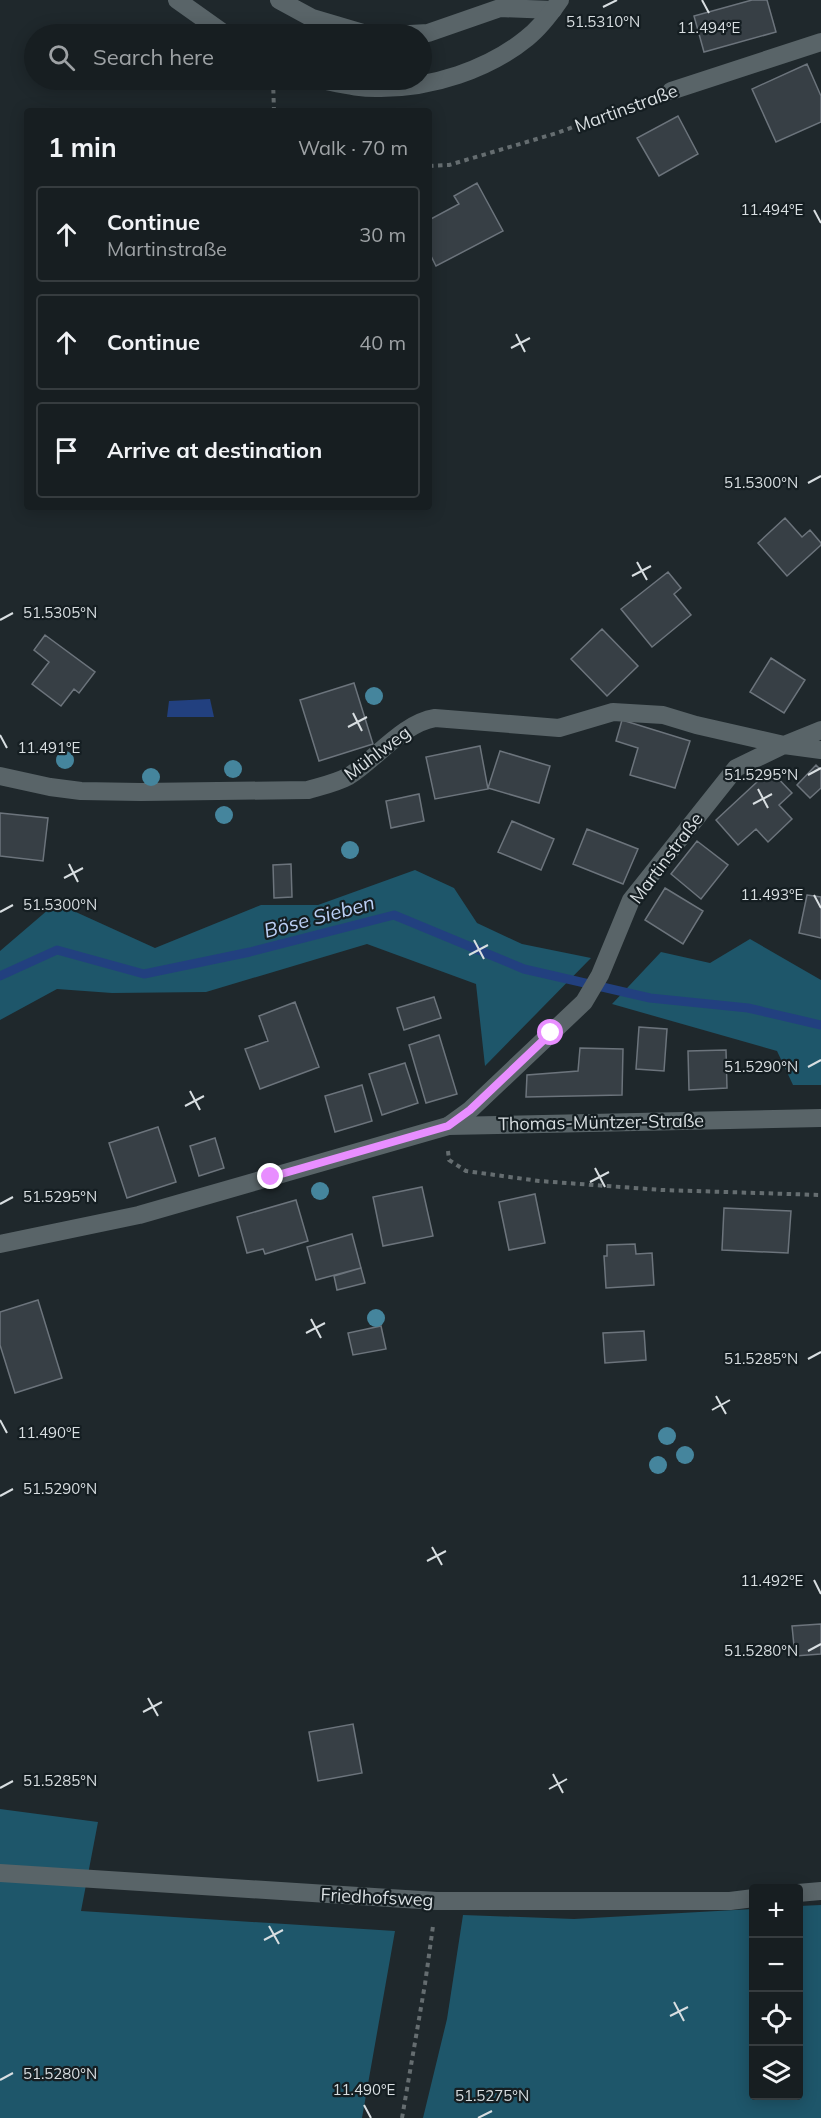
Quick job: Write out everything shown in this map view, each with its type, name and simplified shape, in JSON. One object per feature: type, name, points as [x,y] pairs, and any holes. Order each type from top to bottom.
[{"type":"street","points":[[177,0],[211,24]]},
{"type":"street","points":[[279,0],[312,18],[332,24]]},
{"type":"street","points":[[432,32],[500,8],[557,5]]},
{"type":"street","points":[[432,81],[459,74],[496,59],[528,38],[557,5]]},
{"type":"street","name":"Martinstraße","points":[[671,91],[821,42]]},
{"type":"street","name":"Mühlweg","points":[[0,776],[81,791],[308,790],[334,783],[348,776],[417,723],[435,718],[559,728],[613,712],[663,715],[696,725],[821,750]]},
{"type":"street","name":"Martinstraße","points":[[448,1126],[470,1110],[584,1002],[600,975],[631,900],[735,768],[784,744],[821,730]]},
{"type":"street","name":"Thomas-Müntzer-Straße","points":[[0,1244],[138,1215],[448,1126],[821,1118]]},
{"type":"street","name":"Friedhofsweg","points":[[0,1873],[436,1901],[730,1901],[749,1899]]},
{"type":"street","points":[[803,1893],[821,1891]]},
{"type":"path","points":[[274,90],[274,108]]},
{"type":"path","name":"Martinstraße","points":[[432,166],[449,165],[557,133],[671,91]]},
{"type":"path","points":[[448,1126],[448,1160],[466,1171],[662,1191],[821,1195]]},
{"type":"path","points":[[402,2118],[425,1984],[436,1901]]},
{"type":"shaded area","points":[[415,870],[454,888],[477,923],[522,944],[591,958],[485,1066],[476,984],[367,944],[206,992],[112,993],[57,989],[0,1020],[0,951],[56,903],[155,948],[261,905],[318,905]]},
{"type":"shaded area","points":[[750,939],[821,980],[821,1085],[793,1085],[777,1051],[612,1004],[661,952],[710,963]]},
{"type":"shaded area","points":[[0,1809],[98,1822],[81,1911],[395,1931],[362,2118],[0,2118]]},
{"type":"shaded area","points":[[821,1905],[821,2118],[423,2118],[447,2019],[463,1915],[574,1919],[749,1909],[749,2100],[803,2100],[803,1906]]},
{"type":"water","points":[[210,699],[214,717],[167,717],[169,701]]},
{"type":"building","points":[[752,0],[767,0],[776,32],[704,52],[694,16]]},
{"type":"building","points":[[807,64],[821,96],[821,122],[776,142],[752,89]]},
{"type":"building","points":[[678,116],[698,154],[659,176],[637,138]]},
{"type":"building","points":[[477,183],[503,231],[436,266],[432,258],[432,218],[459,204],[454,196]]},
{"type":"building","points":[[785,518],[802,537],[810,530],[821,543],[787,576],[758,543]]},
{"type":"building","points":[[668,572],[681,588],[674,594],[691,615],[652,647],[621,609]]},
{"type":"building","points":[[602,629],[638,666],[607,696],[571,659]]},
{"type":"building","points":[[45,635],[95,672],[79,693],[74,689],[61,706],[32,684],[49,662],[34,650]]},
{"type":"building","points":[[771,658],[805,680],[784,713],[750,692]]},
{"type":"building","points":[[354,683],[373,744],[319,761],[300,700]]},
{"type":"building","points":[[622,720],[690,741],[675,788],[630,775],[638,748],[616,741]]},
{"type":"building","points":[[480,746],[488,789],[435,799],[426,757]]},
{"type":"building","points":[[500,751],[550,766],[539,803],[488,788]]},
{"type":"building","points":[[816,765],[821,770],[821,788],[810,798],[797,785]]},
{"type":"building","points":[[770,770],[792,793],[779,805],[792,819],[768,842],[756,829],[738,845],[716,820]]},
{"type":"building","points":[[419,794],[424,821],[391,828],[386,801]]},
{"type":"building","points":[[0,813],[48,818],[43,861],[0,856]]},
{"type":"building","points":[[512,821],[554,839],[541,870],[498,852]]},
{"type":"building","points":[[587,829],[638,849],[623,884],[573,864]]},
{"type":"building","points":[[697,841],[728,865],[701,899],[671,874]]},
{"type":"building","points":[[291,864],[292,897],[274,898],[273,865]]},
{"type":"building","points":[[665,888],[703,911],[683,944],[645,920]]},
{"type":"building","points":[[807,895],[821,897],[821,938],[799,933]]},
{"type":"building","points":[[434,997],[441,1018],[404,1030],[397,1008]]},
{"type":"building","points":[[295,1002],[319,1067],[260,1089],[245,1049],[268,1041],[259,1016]]},
{"type":"building","points":[[639,1027],[667,1029],[664,1071],[636,1069]]},
{"type":"building","points":[[439,1035],[457,1094],[426,1103],[409,1045]]},
{"type":"building","points":[[580,1048],[623,1049],[622,1095],[526,1097],[527,1075],[578,1071]]},
{"type":"building","points":[[726,1050],[727,1088],[689,1090],[688,1051]]},
{"type":"building","points":[[405,1063],[418,1103],[382,1115],[369,1074]]},
{"type":"building","points":[[362,1085],[372,1121],[335,1132],[325,1096]]},
{"type":"building","points":[[158,1127],[176,1182],[127,1198],[109,1143]]},
{"type":"building","points":[[215,1138],[224,1168],[199,1176],[190,1146]]},
{"type":"building","points":[[422,1187],[433,1236],[383,1246],[373,1197]]},
{"type":"building","points":[[535,1194],[545,1243],[509,1250],[499,1202]]},
{"type":"building","points":[[296,1200],[308,1241],[265,1254],[263,1249],[247,1253],[237,1217]]},
{"type":"building","points":[[724,1208],[791,1211],[788,1253],[722,1250]]},
{"type":"building","points":[[352,1234],[361,1268],[316,1280],[307,1247]]},
{"type":"building","points":[[635,1244],[636,1254],[652,1253],[654,1285],[606,1288],[604,1256],[607,1256],[607,1245]]},
{"type":"building","points":[[361,1268],[365,1283],[337,1290],[334,1276]]},
{"type":"building","points":[[38,1300],[62,1378],[15,1393],[0,1345],[0,1312]]},
{"type":"building","points":[[381,1326],[386,1349],[353,1355],[348,1333]]},
{"type":"building","points":[[644,1331],[646,1360],[605,1363],[603,1333]]},
{"type":"building","points":[[821,1624],[821,1654],[795,1656],[792,1626]]},
{"type":"building","points":[[353,1724],[362,1773],[318,1781],[309,1732]]},
{"type":"waterway","name":"Böse Sieben","points":[[0,976],[57,950],[144,974],[250,952],[394,915],[524,969],[650,998],[748,1008],[821,1025]]},
{"type":"route","points":[[271,1177],[448,1126],[470,1110],[551,1033]]}]
